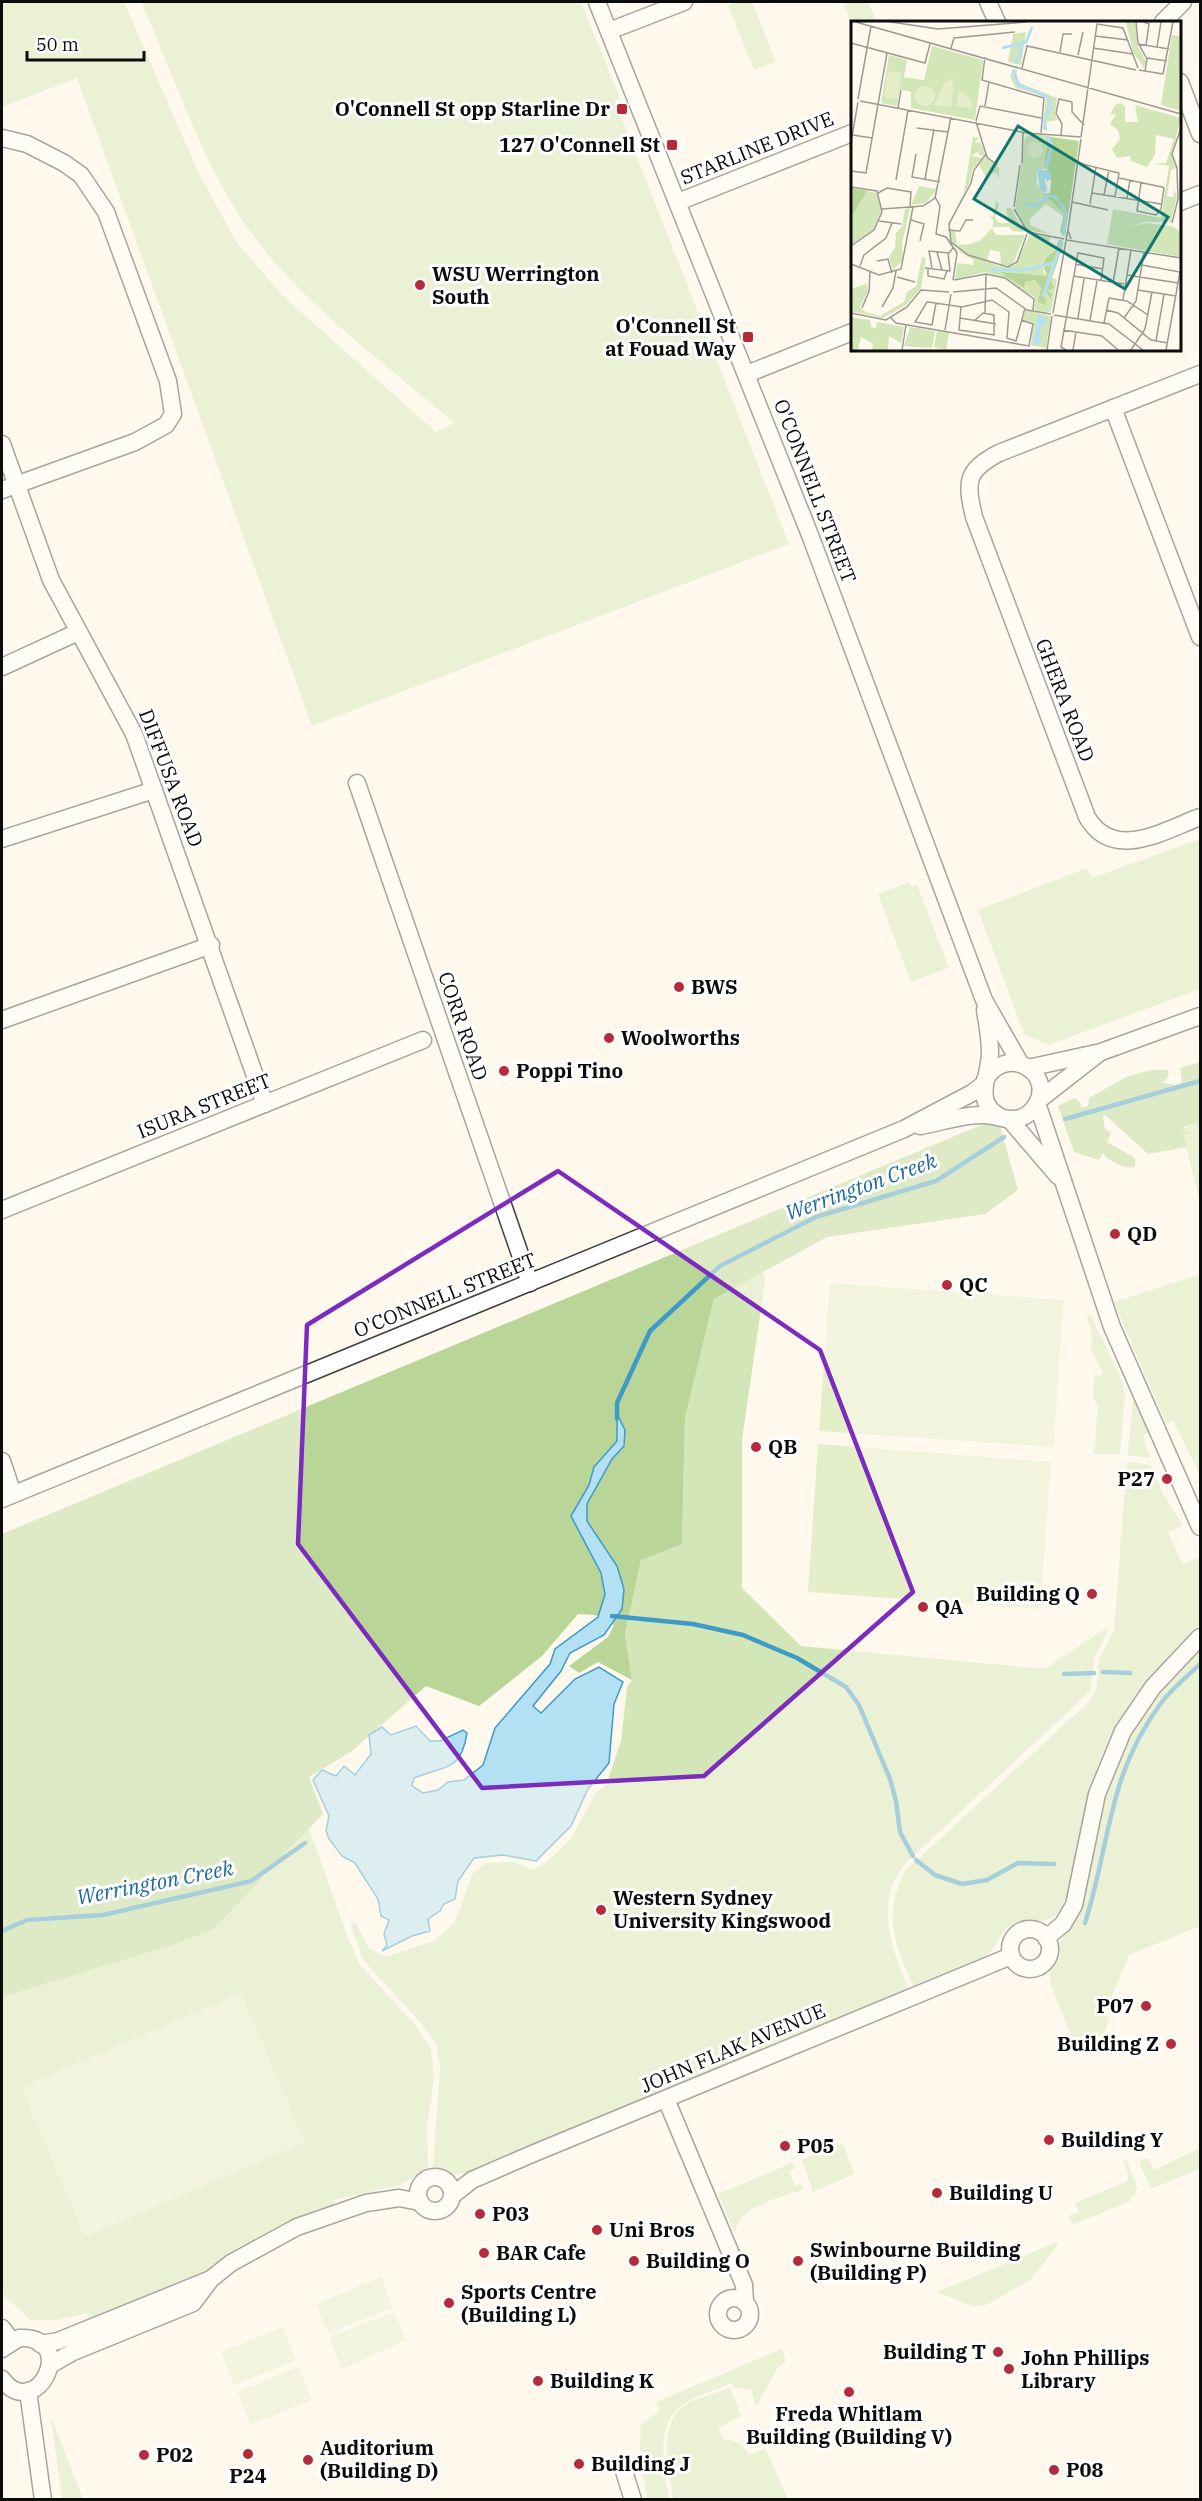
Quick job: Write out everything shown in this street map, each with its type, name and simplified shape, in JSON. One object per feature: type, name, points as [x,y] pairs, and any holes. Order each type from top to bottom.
[{"type":"street","name":"O'CONNELL STREET","points":[[597,2],[747,374],[984,1000],[1024,1065],[1039,1082],[1038,1102]]},
{"type":"street","points":[[609,31],[684,2]]},
{"type":"street","points":[[988,2],[997,21]]},
{"type":"street","points":[[1164,21],[1183,2]]},
{"type":"street","points":[[1181,87],[1200,134]]},
{"type":"street","name":"STARLINE DRIVE","points":[[678,202],[851,133]]},
{"type":"street","points":[[2,138],[45,151],[81,175],[91,189],[106,212],[173,400],[173,414],[166,425],[155,433],[9,487]]},
{"type":"street","points":[[1181,201],[1200,194]]},
{"type":"street","points":[[747,374],[851,332]]},
{"type":"street","points":[[1200,374],[1113,408],[1200,638]]},
{"type":"street","name":"GHERA ROAD","points":[[1113,408],[999,453],[976,466],[970,477],[969,495],[974,517],[1087,817],[1095,831],[1118,842],[1135,840],[1200,817]]},
{"type":"street","name":"DIFFUSA ROAD","points":[[2,444],[9,487],[51,580],[134,734],[265,1104]]},
{"type":"street","points":[[2,667],[78,632]]},
{"type":"street","name":"CORR ROAD","points":[[357,783],[530,1282]]},
{"type":"street","points":[[2,839],[154,790]]},
{"type":"street","points":[[2,1020],[210,945]]},
{"type":"street","name":"O'CONNELL STREET","points":[[984,1000],[990,1053],[984,1082],[985,1101],[996,1115],[1007,1119]]},
{"type":"street","points":[[1024,1065],[1101,1052],[1200,1016]]},
{"type":"street","name":"ISURA STREET","points":[[2,1210],[423,1040]]},
{"type":"street","points":[[1007,1119],[1026,1116],[1038,1102],[1101,1052]]},
{"type":"street","name":"O'CONNELL STREET","points":[[7,1497],[904,1129],[972,1093],[995,1067],[1003,1063],[1024,1065]]},
{"type":"street","points":[[1038,1102],[1062,1181],[1112,1327],[1200,1527]]},
{"type":"street","name":"O'CONNELL STREET","points":[[904,1129],[982,1114],[1007,1119]]},
{"type":"street","points":[[1007,1119],[1062,1181]]},
{"type":"street","points":[[2,1461],[7,1497]]},
{"type":"street","points":[[1046,1938],[1063,1924],[1074,1905],[1097,1794],[1123,1731],[1153,1687],[1198,1641]]},
{"type":"street","points":[[1033,1929],[1046,1938],[1049,1947],[1048,1957],[1037,1967],[1024,1968],[1011,1956],[1010,1945],[1018,1932],[1033,1929]]},
{"type":"street","name":"JOHN FLAK AVENUE","points":[[450,2188],[1011,1956]]},
{"type":"street","points":[[666,2099],[744,2285],[745,2303]]},
{"type":"street","points":[[40,2344],[58,2341],[211,2279],[245,2253],[316,2219],[352,2206],[420,2194],[430,2178],[439,2177],[450,2188],[449,2204],[438,2211],[428,2209],[420,2194]]},
{"type":"street","points":[[2,2379],[11,2388],[28,2391],[41,2385],[50,2365],[72,2352],[193,2303],[211,2279]]},
{"type":"street","points":[[5,2339],[26,2337],[40,2344],[46,2350],[50,2365]]},
{"type":"street","points":[[28,2391],[43,2499]]},
{"type":"street","points":[[623,2468],[633,2499]]},
{"type":"highlighted area","points":[[558,1171],[820,1350],[913,1592],[704,1776],[482,1788],[298,1544],[307,1325]]},
{"type":"green space","name":"WSU Werrington South","points":[[2,2],[124,2],[198,172],[237,243],[284,297],[436,432],[454,423],[299,289],[255,238],[237,212],[192,124],[141,2],[581,2],[620,98],[615,101],[618,115],[620,114],[789,544],[312,726],[77,78],[2,107]]},
{"type":"green space","points":[[736,2],[752,2],[776,62],[754,70],[728,5]]},
{"type":"green space","points":[[843,2],[868,2],[877,21],[851,22]]},
{"type":"green space","points":[[1200,839],[1200,989],[1048,1045],[1024,1034],[978,910],[1087,868],[1092,878]]},
{"type":"green space","points":[[909,882],[911,887],[917,885],[949,968],[911,982],[878,894]]},
{"type":"green space","points":[[1200,1062],[1200,1126],[1193,1124],[1183,1127],[1183,1130],[1189,1133],[1184,1136],[1187,1147],[1148,1154],[1105,1115],[1103,1117],[1105,1129],[1111,1133],[1107,1142],[1135,1158],[1135,1167],[1117,1164],[1103,1153],[1099,1160],[1074,1152],[1058,1106],[1074,1098],[1079,1101],[1082,1108],[1088,1106],[1089,1098],[1126,1077],[1151,1070],[1167,1070],[1169,1075],[1163,1083],[1176,1085],[1182,1082],[1180,1068]]},
{"type":"green space","points":[[998,1118],[1018,1190],[985,1214],[827,1237],[714,1299],[685,1418],[682,1544],[641,1560],[625,1635],[632,1680],[598,1662],[579,1673],[569,1666],[608,1637],[614,1625],[595,1615],[578,1614],[542,1656],[479,1706],[426,1686],[352,1751],[309,1777],[323,1814],[214,1929],[172,1945],[2,1997],[2,1534]]},
{"type":"green space","points":[[1193,1124],[1200,1126],[1200,1203],[1184,1136],[1188,1135],[1182,1130],[1183,1127],[1186,1128]]},
{"type":"green space","points":[[763,1272],[765,1281],[742,1440],[742,1588],[801,1646],[1045,1669],[1106,1628],[1108,1631],[1094,1659],[1090,1691],[910,1859],[898,1874],[891,1889],[888,1923],[896,1957],[909,1990],[465,2173],[453,2175],[433,2170],[440,2067],[436,2044],[420,2022],[363,1960],[350,1923],[355,1922],[369,1948],[385,1957],[434,1941],[455,1922],[473,1873],[487,1863],[513,1862],[534,1870],[548,1861],[572,1837],[595,1794],[606,1785],[621,1741],[627,1687],[632,1680],[625,1636],[641,1560],[682,1543],[685,1418],[714,1299]]},
{"type":"green space","points":[[1200,1274],[1200,1475],[1173,1420],[1166,1424],[1114,1302]]},
{"type":"green space","points":[[830,1283],[1064,1300],[1053,1447],[819,1431]]},
{"type":"green space","points":[[1087,1315],[1091,1315],[1122,1381],[1125,1394],[1120,1454],[1094,1454],[1098,1408],[1093,1396],[1095,1373],[1099,1378],[1103,1373],[1091,1349],[1092,1336]]},
{"type":"green space","points":[[1136,1399],[1150,1432],[1143,1435],[1150,1458],[1128,1455],[1133,1401]]},
{"type":"green space","points":[[818,1444],[1051,1462],[1040,1609],[808,1592]]},
{"type":"green space","points":[[1127,1462],[1151,1465],[1163,1494],[1183,1525],[1168,1532],[1182,1564],[1200,1557],[1200,1623],[1139,1693],[1103,1752],[1091,1787],[1068,1890],[1057,1914],[1047,1920],[1014,1923],[1005,1930],[985,1957],[960,1971],[914,1988],[901,1958],[893,1917],[898,1887],[905,1871],[1091,1700],[1097,1686],[1099,1659],[1114,1631]]},
{"type":"green space","points":[[1200,1650],[1200,1926],[1129,1955],[1105,2012],[1109,2018],[1104,2036],[1093,2046],[1080,2045],[1072,2037],[1051,1986],[1050,1973],[1057,1947],[1082,1906],[1103,1802],[1123,1748],[1158,1694]]},
{"type":"green space","points":[[309,1829],[360,1965],[417,2027],[431,2050],[434,2077],[427,2127],[428,2168],[400,2185],[334,2200],[334,2205],[316,2210],[239,2247],[208,2270],[91,2320],[87,2313],[57,2320],[30,2320],[2,2293],[2,1997],[214,1929]]},
{"type":"green space","points":[[241,1993],[305,2143],[85,2237],[21,2087]]},
{"type":"green space","points":[[843,2143],[854,2174],[813,2192],[802,2160]]},
{"type":"green space","points":[[1200,2148],[1200,2169],[1151,2189],[1140,2164],[1141,2160],[1148,2158],[1154,2170]]},
{"type":"green space","points":[[1127,2160],[1137,2187],[1135,2195],[1130,2197],[1132,2200],[1072,2225],[1068,2216],[1079,2212],[1075,2203],[1127,2181],[1128,2174],[1123,2161]]},
{"type":"green space","points":[[792,2163],[796,2168],[789,2171],[795,2186],[802,2184],[804,2189],[773,2199],[753,2209],[738,2223],[735,2233],[718,2194]]},
{"type":"green space","points":[[1057,2242],[1058,2245],[1030,2280],[986,2305],[974,2307],[937,2292]]},
{"type":"green space","points":[[381,2277],[393,2308],[328,2333],[316,2304]]},
{"type":"green space","points":[[394,2312],[406,2340],[342,2369],[329,2337]]},
{"type":"green space","points":[[283,2327],[296,2360],[234,2385],[221,2352]]},
{"type":"green space","points":[[782,2349],[786,2361],[777,2369],[756,2407],[751,2389],[735,2388],[731,2383],[689,2401],[674,2413],[664,2435],[663,2448],[669,2499],[648,2499],[641,2462],[641,2425],[660,2410],[656,2402]]},
{"type":"green space","points":[[299,2367],[312,2400],[251,2425],[237,2392]]},
{"type":"green space","points":[[730,2387],[741,2416],[718,2428],[724,2439],[739,2444],[749,2455],[765,2448],[788,2499],[673,2499],[667,2448],[671,2423],[677,2412],[687,2404]]},
{"type":"green space","points":[[52,2419],[83,2499],[62,2499]]},
{"type":"water","points":[[617,1414],[625,1430],[624,1446],[612,1459],[587,1504],[587,1521],[617,1566],[624,1589],[622,1609],[604,1635],[570,1653],[561,1671],[533,1706],[541,1713],[575,1679],[599,1667],[623,1682],[614,1704],[609,1763],[588,1789],[571,1826],[536,1861],[503,1855],[474,1858],[458,1881],[455,1899],[444,1904],[440,1911],[428,1919],[430,1931],[412,1936],[382,1951],[387,1945],[384,1934],[389,1920],[381,1916],[378,1899],[355,1863],[342,1856],[329,1839],[326,1831],[329,1816],[313,1780],[322,1770],[336,1776],[344,1766],[355,1775],[371,1754],[369,1735],[382,1727],[391,1735],[416,1726],[430,1741],[440,1741],[463,1730],[467,1733],[461,1754],[456,1761],[444,1768],[414,1778],[412,1786],[423,1793],[438,1790],[448,1782],[464,1780],[483,1765],[495,1728],[550,1664],[555,1649],[598,1617],[605,1594],[601,1573],[571,1516],[589,1485],[594,1467],[617,1441]]},
{"type":"waterway","name":"Werrington Creek","points":[[1065,1119],[1200,1081]]},
{"type":"waterway","name":"Werrington Creek","points":[[617,1418],[617,1403],[650,1331],[720,1266],[816,1217],[936,1181],[1004,1137]]},
{"type":"waterway","points":[[612,1616],[693,1624],[743,1635],[797,1658],[846,1687],[859,1705],[890,1779],[896,1801],[900,1832],[913,1856]]},
{"type":"waterway","points":[[1085,1923],[1112,1810],[1130,1757],[1143,1730],[1161,1703],[1200,1664]]},
{"type":"waterway","points":[[1103,1672],[1130,1673]]},
{"type":"waterway","points":[[1064,1674],[1094,1673]]},
{"type":"waterway","name":"Werrington Creek","points":[[2,1931],[27,1920],[103,1915],[251,1881],[305,1843]]},
{"type":"waterway","points":[[916,1860],[935,1875],[962,1884],[987,1880],[1018,1863],[1054,1864]]},
{"type":"place","name":"O'Connell St opp Starline Dr","points":[[622,109]]},
{"type":"place","name":"127 O'Connell St","points":[[672,145]]},
{"type":"place","name":"WSU Werrington South","points":[[420,285]]},
{"type":"place","name":"O'Connell St at Fouad Way","points":[[748,337]]},
{"type":"place","name":"BWS","points":[[679,987]]},
{"type":"place","name":"Woolworths","points":[[609,1038]]},
{"type":"place","name":"Poppi Tino","points":[[504,1071]]},
{"type":"place","name":"QD","points":[[1115,1234]]},
{"type":"place","name":"QC","points":[[947,1285]]},
{"type":"place","name":"QB","points":[[756,1447]]},
{"type":"place","name":"P27","points":[[1167,1479]]},
{"type":"place","name":"Building Q","points":[[1092,1594]]},
{"type":"place","name":"QA","points":[[923,1607]]},
{"type":"place","name":"Western Sydney University Kingswood","points":[[601,1910]]},
{"type":"place","name":"P07","points":[[1146,2006]]},
{"type":"place","name":"Building Z","points":[[1171,2044]]},
{"type":"place","name":"Building Y","points":[[1049,2140]]},
{"type":"place","name":"P05","points":[[785,2146]]},
{"type":"place","name":"Building U","points":[[937,2193]]},
{"type":"place","name":"P03","points":[[480,2214]]},
{"type":"place","name":"Uni Bros","points":[[597,2230]]},
{"type":"place","name":"BAR Cafe","points":[[484,2253]]},
{"type":"place","name":"Building O","points":[[634,2261]]},
{"type":"place","name":"Swinbourne Building (Building P)","points":[[798,2261]]},
{"type":"place","name":"Sports Centre (Building L)","points":[[449,2303]]},
{"type":"place","name":"Building T","points":[[998,2352]]},
{"type":"place","name":"John Phillips Library","points":[[1009,2369]]},
{"type":"place","name":"Building K","points":[[538,2381]]},
{"type":"place","name":"Freda Whitlam Building (Building V)","points":[[849,2392]]},
{"type":"place","name":"P24","points":[[248,2454]]},
{"type":"place","name":"P02","points":[[144,2455]]},
{"type":"place","name":"Auditorium (Building D)","points":[[308,2460]]},
{"type":"place","name":"Building J","points":[[579,2464]]},
{"type":"place","name":"P08","points":[[1054,2470]]}]
